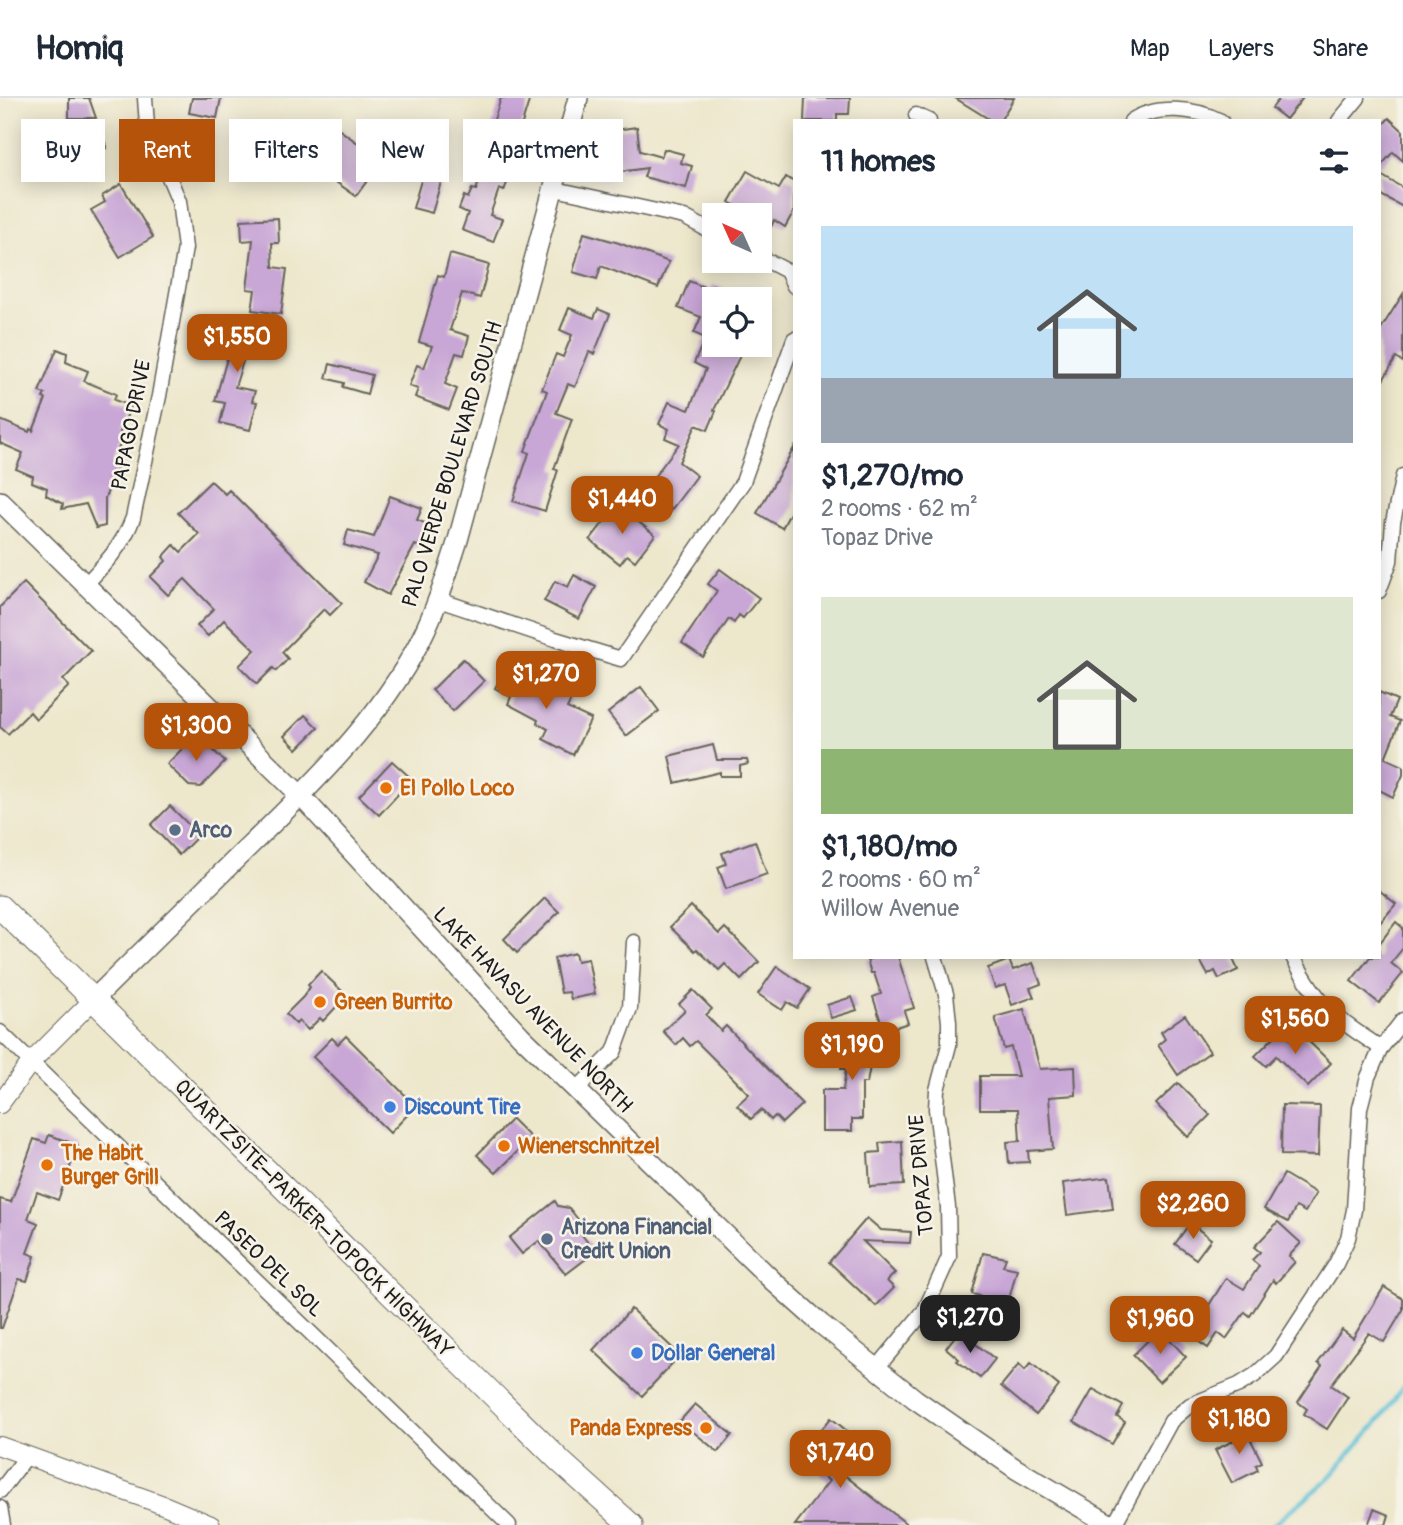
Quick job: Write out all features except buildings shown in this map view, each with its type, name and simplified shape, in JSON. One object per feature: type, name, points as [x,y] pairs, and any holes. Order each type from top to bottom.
[{"type":"highway","name":"QUARTZSITE–PARKER–TOPOCK HIGHWAY","points":[[0,907],[561,1462],[631,1525]]},
{"type":"main road","name":"PALO VERDE BOULEVARD SOUTH","points":[[93,1000],[300,795],[357,733],[392,686],[420,641],[439,600],[579,98]]},
{"type":"main road","name":"LAKE HAVASU AVENUE NORTH","points":[[0,501],[300,795],[494,1007],[774,1282],[915,1399],[1005,1462],[1113,1525]]},
{"type":"street","name":"PAPAGO DRIVE","points":[[85,585],[112,556],[126,536],[133,518],[159,396],[185,248],[179,201],[147,125],[145,98]]},
{"type":"street","points":[[1341,119],[1358,98]]},
{"type":"street","points":[[1134,119],[1167,110],[1205,113],[1217,119]]},
{"type":"street","points":[[555,189],[684,217],[702,227]]},
{"type":"street","points":[[772,263],[787,271],[793,284]]},
{"type":"street","points":[[439,600],[621,659],[743,482],[793,342]]},
{"type":"street","points":[[1381,586],[1390,561],[1393,522],[1403,475]]},
{"type":"street","points":[[576,1090],[614,1052],[630,1008],[634,942]]},
{"type":"street","name":"TOPAZ DRIVE","points":[[876,1369],[925,1310],[948,1257],[948,1207],[936,1109],[937,1090],[949,1045],[949,1023],[946,994],[936,959]]},
{"type":"street","points":[[1294,959],[1317,999],[1337,1019],[1381,1048]]},
{"type":"street","name":"PALO VERDE BOULEVARD SOUTH","points":[[0,1104],[31,1062],[93,1000]]},
{"type":"street","points":[[1113,1525],[1171,1421],[1190,1405],[1239,1385],[1276,1356],[1336,1264],[1348,1238],[1354,1210],[1360,1108],[1368,1077],[1381,1048],[1403,1020]]},
{"type":"street","name":"PASEO DEL SOL","points":[[0,1032],[509,1525]]},
{"type":"street","points":[[0,1446],[211,1525]]},
{"type":"street","points":[[0,1491],[27,1456]]},
{"type":"street","points":[[0,1508],[3,1525]]},
{"type":"waterway","points":[[1273,1525],[1327,1480],[1381,1418],[1403,1387]]},
{"type":"place","name":"El Pollo Loco","points":[[386,788]]},
{"type":"place","name":"Arco","points":[[175,830]]},
{"type":"place","name":"Green Burrito","points":[[320,1002]]},
{"type":"place","name":"Discount Tire","points":[[390,1107]]},
{"type":"place","name":"Wienerschnitzel","points":[[504,1146]]},
{"type":"place","name":"The Habit Burger Grill","points":[[47,1165]]},
{"type":"place","name":"Arizona Financial Credit Union","points":[[547,1239]]},
{"type":"place","name":"Dollar General","points":[[637,1353]]},
{"type":"place","name":"Panda Express","points":[[706,1428]]}]
